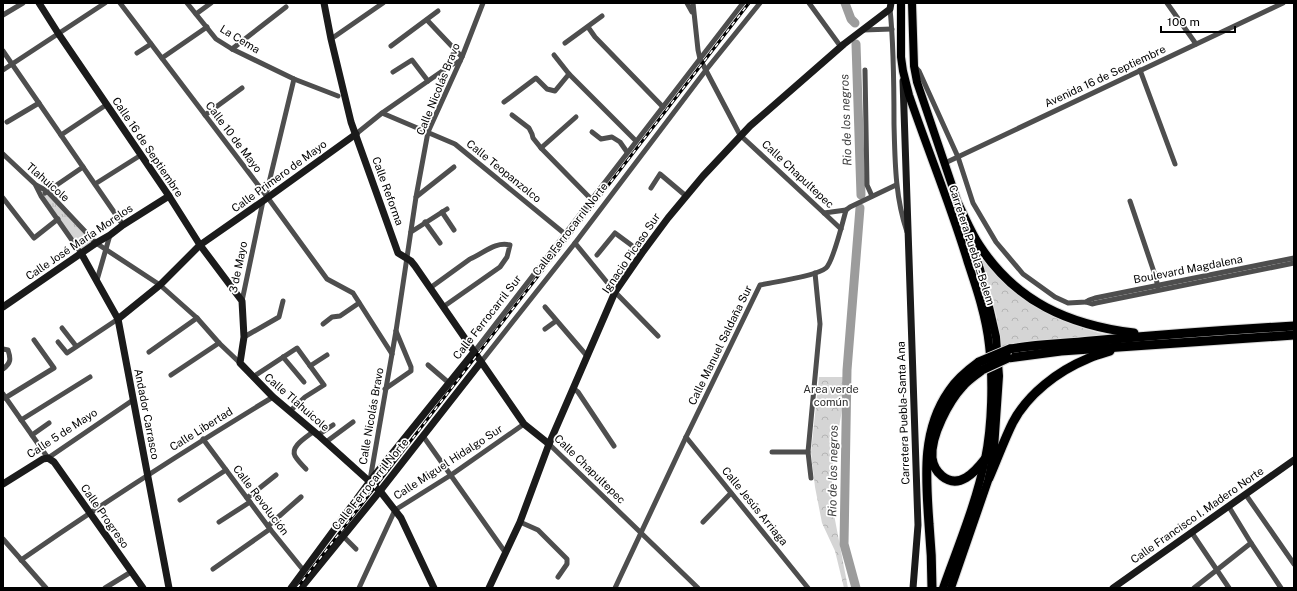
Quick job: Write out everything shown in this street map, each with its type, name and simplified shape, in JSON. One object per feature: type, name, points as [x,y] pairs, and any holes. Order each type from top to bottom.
[{"type":"highway","points":[[958,204],[979,245],[1002,274],[1022,293],[1044,307],[1075,321],[1107,330],[1149,335]]},
{"type":"highway","points":[[932,588],[926,468],[928,446],[932,428],[948,392],[963,374],[1026,346],[1090,342],[1149,335],[1294,326]]},
{"type":"highway","points":[[1009,353],[1053,352],[1294,335]]},
{"type":"highway","points":[[989,478],[1013,421],[1029,399],[1048,381],[1087,358],[1126,347]]},
{"type":"highway","points":[[981,366],[948,406],[936,434],[932,450],[932,458],[939,474],[945,479],[954,482],[970,476],[985,459]]},
{"type":"main road","name":"Calle 16 de Septiembre","points":[[39,3],[169,196],[200,245],[242,301]]},
{"type":"main road","name":"Calle Reforma","points":[[324,3],[330,39],[351,122],[398,253],[411,261],[415,266],[481,362]]},
{"type":"main road","name":"Carretera Puebla - Belem","points":[[902,3],[901,57],[909,95],[961,239],[981,304],[989,344],[991,383],[985,459],[968,517],[943,588]]},
{"type":"main road","name":"Carretera Puebla - Belem","points":[[912,3],[914,66],[917,82],[980,269],[996,337],[999,376],[994,449],[989,478],[951,588]]},
{"type":"main road","name":"Ignacio Picaso Sur","points":[[489,588],[520,522],[586,356],[615,292],[668,218],[740,135],[890,6]]},
{"type":"main road","name":"Carretera Puebla-Santa Ana","points":[[903,71],[918,525],[913,588]]},
{"type":"main road","name":"Calle Primero de Mayo","points":[[118,319],[160,285],[200,245],[356,134]]},
{"type":"main road","name":"Calle José María Morelos","points":[[3,307],[96,242],[110,235],[169,196]]},
{"type":"main road","name":"Andador Carrasco","points":[[81,253],[118,319],[169,588]]},
{"type":"main road","name":"3 de Mayo","points":[[240,363],[244,337],[242,301]]},
{"type":"main road","name":"Calle Ferrocarril Sur","points":[[291,588],[370,481],[474,352]]},
{"type":"main road","name":"Calle Chapultepec","points":[[481,362],[524,424],[550,444]]},
{"type":"main road","name":"Calle Ferrocarril Norte","points":[[301,588],[380,491],[481,362]]},
{"type":"main road","name":"Calle Tlahuicole","points":[[240,363],[273,397],[316,433],[380,491],[400,518],[434,588]]},
{"type":"main road","name":"Calle 5 de Mayo","points":[[3,484],[43,459],[48,458]]},
{"type":"main road","name":"Calle Progreso","points":[[48,458],[54,462],[142,588]]},
{"type":"main road","name":"Calle Francisco I. Madero Norte","points":[[1113,588],[1294,460]]},
{"type":"street","points":[[3,15],[24,3]]},
{"type":"street","points":[[3,70],[105,3]]},
{"type":"street","name":"Calle 10 de Mayo","points":[[120,3],[327,279],[353,293],[392,354]]},
{"type":"street","name":"La Cema","points":[[187,3],[216,39],[294,79],[338,96]]},
{"type":"street","points":[[196,14],[211,3]]},
{"type":"street","points":[[330,39],[383,3]]},
{"type":"street","name":"Calle Nicolás Bravo","points":[[370,481],[396,331],[410,232],[428,132],[461,59],[483,3]]},
{"type":"street","points":[[687,3],[694,14]]},
{"type":"street","points":[[693,3],[700,59]]},
{"type":"street","name":"Calle Ferrocarril Sur","points":[[474,352],[743,3]]},
{"type":"street","name":"Calle Ferrocarril Norte","points":[[481,362],[575,243],[706,70],[760,3]]},
{"type":"street","points":[[809,3],[841,47]]},
{"type":"street","points":[[1167,3],[1196,44]]},
{"type":"street","name":"Avenida 16 de Septiembre","points":[[945,163],[1283,3]]},
{"type":"street","points":[[890,6],[892,29],[896,185],[901,216],[908,238]]},
{"type":"street","points":[[232,48],[286,7]]},
{"type":"street","points":[[391,46],[438,11]]},
{"type":"street","points":[[565,42],[602,16]]},
{"type":"street","points":[[427,20],[461,59]]},
{"type":"street","points":[[162,58],[207,27]]},
{"type":"street","points":[[588,27],[595,37],[663,107]]},
{"type":"street","points":[[863,30],[892,29]]},
{"type":"street","points":[[136,53],[151,44]]},
{"type":"street","points":[[3,51],[123,225]]},
{"type":"street","points":[[554,55],[570,74],[636,141]]},
{"type":"street","name":"Calle Primero de Mayo","points":[[356,134],[382,113],[461,59]]},
{"type":"street","name":"Calle Chapultepec","points":[[700,59],[740,135],[840,229]]},
{"type":"street","points":[[393,72],[412,60],[428,81]]},
{"type":"street","points":[[914,66],[919,71],[958,157]]},
{"type":"street","points":[[865,70],[867,185],[872,196]]},
{"type":"street","points":[[1140,70],[1175,164]]},
{"type":"street","points":[[504,102],[536,78],[547,89],[555,91],[570,74]]},
{"type":"street","name":"3 de Mayo","points":[[242,301],[294,79]]},
{"type":"street","points":[[205,115],[242,88]]},
{"type":"street","points":[[7,122],[39,103]]},
{"type":"street","points":[[61,135],[106,104]]},
{"type":"street","name":"Calle Teopanzolco","points":[[382,113],[428,132],[454,144],[465,151],[565,234]]},
{"type":"street","points":[[512,115],[529,128],[533,138],[541,148],[591,199]]},
{"type":"street","points":[[541,148],[576,117]]},
{"type":"street","points":[[592,132],[599,139],[612,137],[617,139],[627,152]]},
{"type":"street","name":"Tlahuicole","points":[[3,154],[36,185],[47,191],[96,242]]},
{"type":"street","points":[[95,184],[141,155]]},
{"type":"street","name":"Boulevard Magdalena","points":[[958,157],[973,203],[996,242],[1023,274],[1055,297],[1068,303],[1086,302],[1092,304],[1197,284],[1273,265],[1294,258]]},
{"type":"street","points":[[41,196],[83,167]]},
{"type":"street","points":[[416,197],[454,167]]},
{"type":"street","points":[[651,188],[660,174],[686,196]]},
{"type":"street","points":[[36,185],[41,196],[81,253]]},
{"type":"street","points":[[824,213],[846,210],[850,206],[896,185]]},
{"type":"street","points":[[3,198],[34,238],[58,220]]},
{"type":"street","points":[[1130,201],[1158,285],[1158,291]]},
{"type":"street","points":[[410,232],[445,210],[454,230]]},
{"type":"street","name":"Calle Manuel Saldaña Sur","points":[[615,588],[640,532],[760,285],[815,273],[827,268],[832,257],[846,210]]},
{"type":"street","points":[[425,222],[440,243]]},
{"type":"street","points":[[597,255],[616,233],[642,253]]},
{"type":"street","points":[[97,280],[110,235]]},
{"type":"street","name":"Calle Tlahuicole","points":[[96,242],[160,285],[197,318],[218,343],[240,363]]},
{"type":"street","points":[[575,243],[615,292],[658,336]]},
{"type":"street","points":[[430,288],[470,259],[478,256],[493,246],[501,244],[510,245],[507,257],[500,267],[443,307]]},
{"type":"street","name":"Boulevard Magdalena","points":[[1086,302],[1095,298],[1195,278],[1294,263]]},
{"type":"street","points":[[811,478],[808,452],[820,324],[815,273]]},
{"type":"street","points":[[1195,278],[1197,284]]},
{"type":"street","points":[[244,337],[279,317],[283,301]]},
{"type":"street","points":[[323,324],[332,317],[340,316],[359,303]]},
{"type":"street","points":[[545,307],[586,356]]},
{"type":"street","points":[[149,352],[197,318]]},
{"type":"street","points":[[58,342],[67,353],[118,319]]},
{"type":"street","points":[[546,329],[556,321]]},
{"type":"street","points":[[62,328],[76,346]]},
{"type":"street","points":[[385,389],[411,370],[396,331]]},
{"type":"street","points":[[34,340],[54,368],[4,396],[48,458]]},
{"type":"street","points":[[172,375],[218,343]]},
{"type":"street","points":[[253,377],[297,348],[324,385],[305,397],[290,411]]},
{"type":"street","points":[[3,349],[8,350],[10,358],[8,365],[3,369]]},
{"type":"street","points":[[310,366],[327,355]]},
{"type":"street","points":[[283,357],[304,382]]},
{"type":"street","points":[[428,365],[449,383]]},
{"type":"street","points":[[21,420],[90,377]]},
{"type":"street","points":[[573,388],[578,392],[614,446]]},
{"type":"street","name":"Calle Libertad","points":[[21,560],[90,512],[203,439],[273,397]]},
{"type":"street","name":"Calle 5 de Mayo","points":[[48,458],[133,400]]},
{"type":"street","points":[[326,442],[353,422]]},
{"type":"street","points":[[32,435],[49,424]]},
{"type":"street","name":"Calle Miguel Hidalgo Sur","points":[[359,588],[395,510],[451,475],[524,424]]},
{"type":"street","points":[[306,469],[295,456],[295,447],[316,433],[333,425]]},
{"type":"street","points":[[423,436],[505,552]]},
{"type":"street","name":"Calle Jesús Arriaga","points":[[686,437],[808,588]]},
{"type":"street","name":"Calle Revolución","points":[[203,439],[269,528],[304,571]]},
{"type":"street","name":"Calle Chapultepec","points":[[550,444],[698,588]]},
{"type":"street","points":[[772,452],[808,452]]},
{"type":"street","points":[[180,500],[226,470]]},
{"type":"street","points":[[219,522],[248,500],[276,475]]},
{"type":"street","points":[[703,522],[731,493]]},
{"type":"street","points":[[1246,495],[1294,564]]},
{"type":"street","points":[[213,569],[269,528],[302,497]]},
{"type":"street","points":[[1229,507],[1281,588]]},
{"type":"street","points":[[520,522],[538,530],[566,559],[567,564],[558,577]]},
{"type":"street","points":[[1192,533],[1230,588]]},
{"type":"street","points":[[343,536],[356,549]]},
{"type":"street","points":[[3,539],[46,588]]},
{"type":"street","points":[[1194,588],[1251,543]]},
{"type":"street","points":[[105,588],[131,572]]},
{"type":"green space","points":[[47,193],[93,241],[81,249],[42,196]]},
{"type":"green space","points":[[977,246],[1042,310],[1080,327],[1099,333],[1120,337],[1000,348],[997,318]]},
{"type":"green space","name":"Area verde común","points":[[819,377],[846,377],[845,393],[832,467],[832,504],[848,588],[844,588],[835,551],[822,523],[815,487],[811,452]]},
{"type":"waterway","name":"Rio de los negros","points":[[845,3],[851,19],[855,23]]},
{"type":"waterway","name":"Rio de los negros","points":[[856,44],[861,195]]},
{"type":"waterway","name":"Rio de los negros","points":[[856,588],[844,544],[847,370],[860,208]]},
{"type":"railway","points":[[297,588],[749,3]]}]
